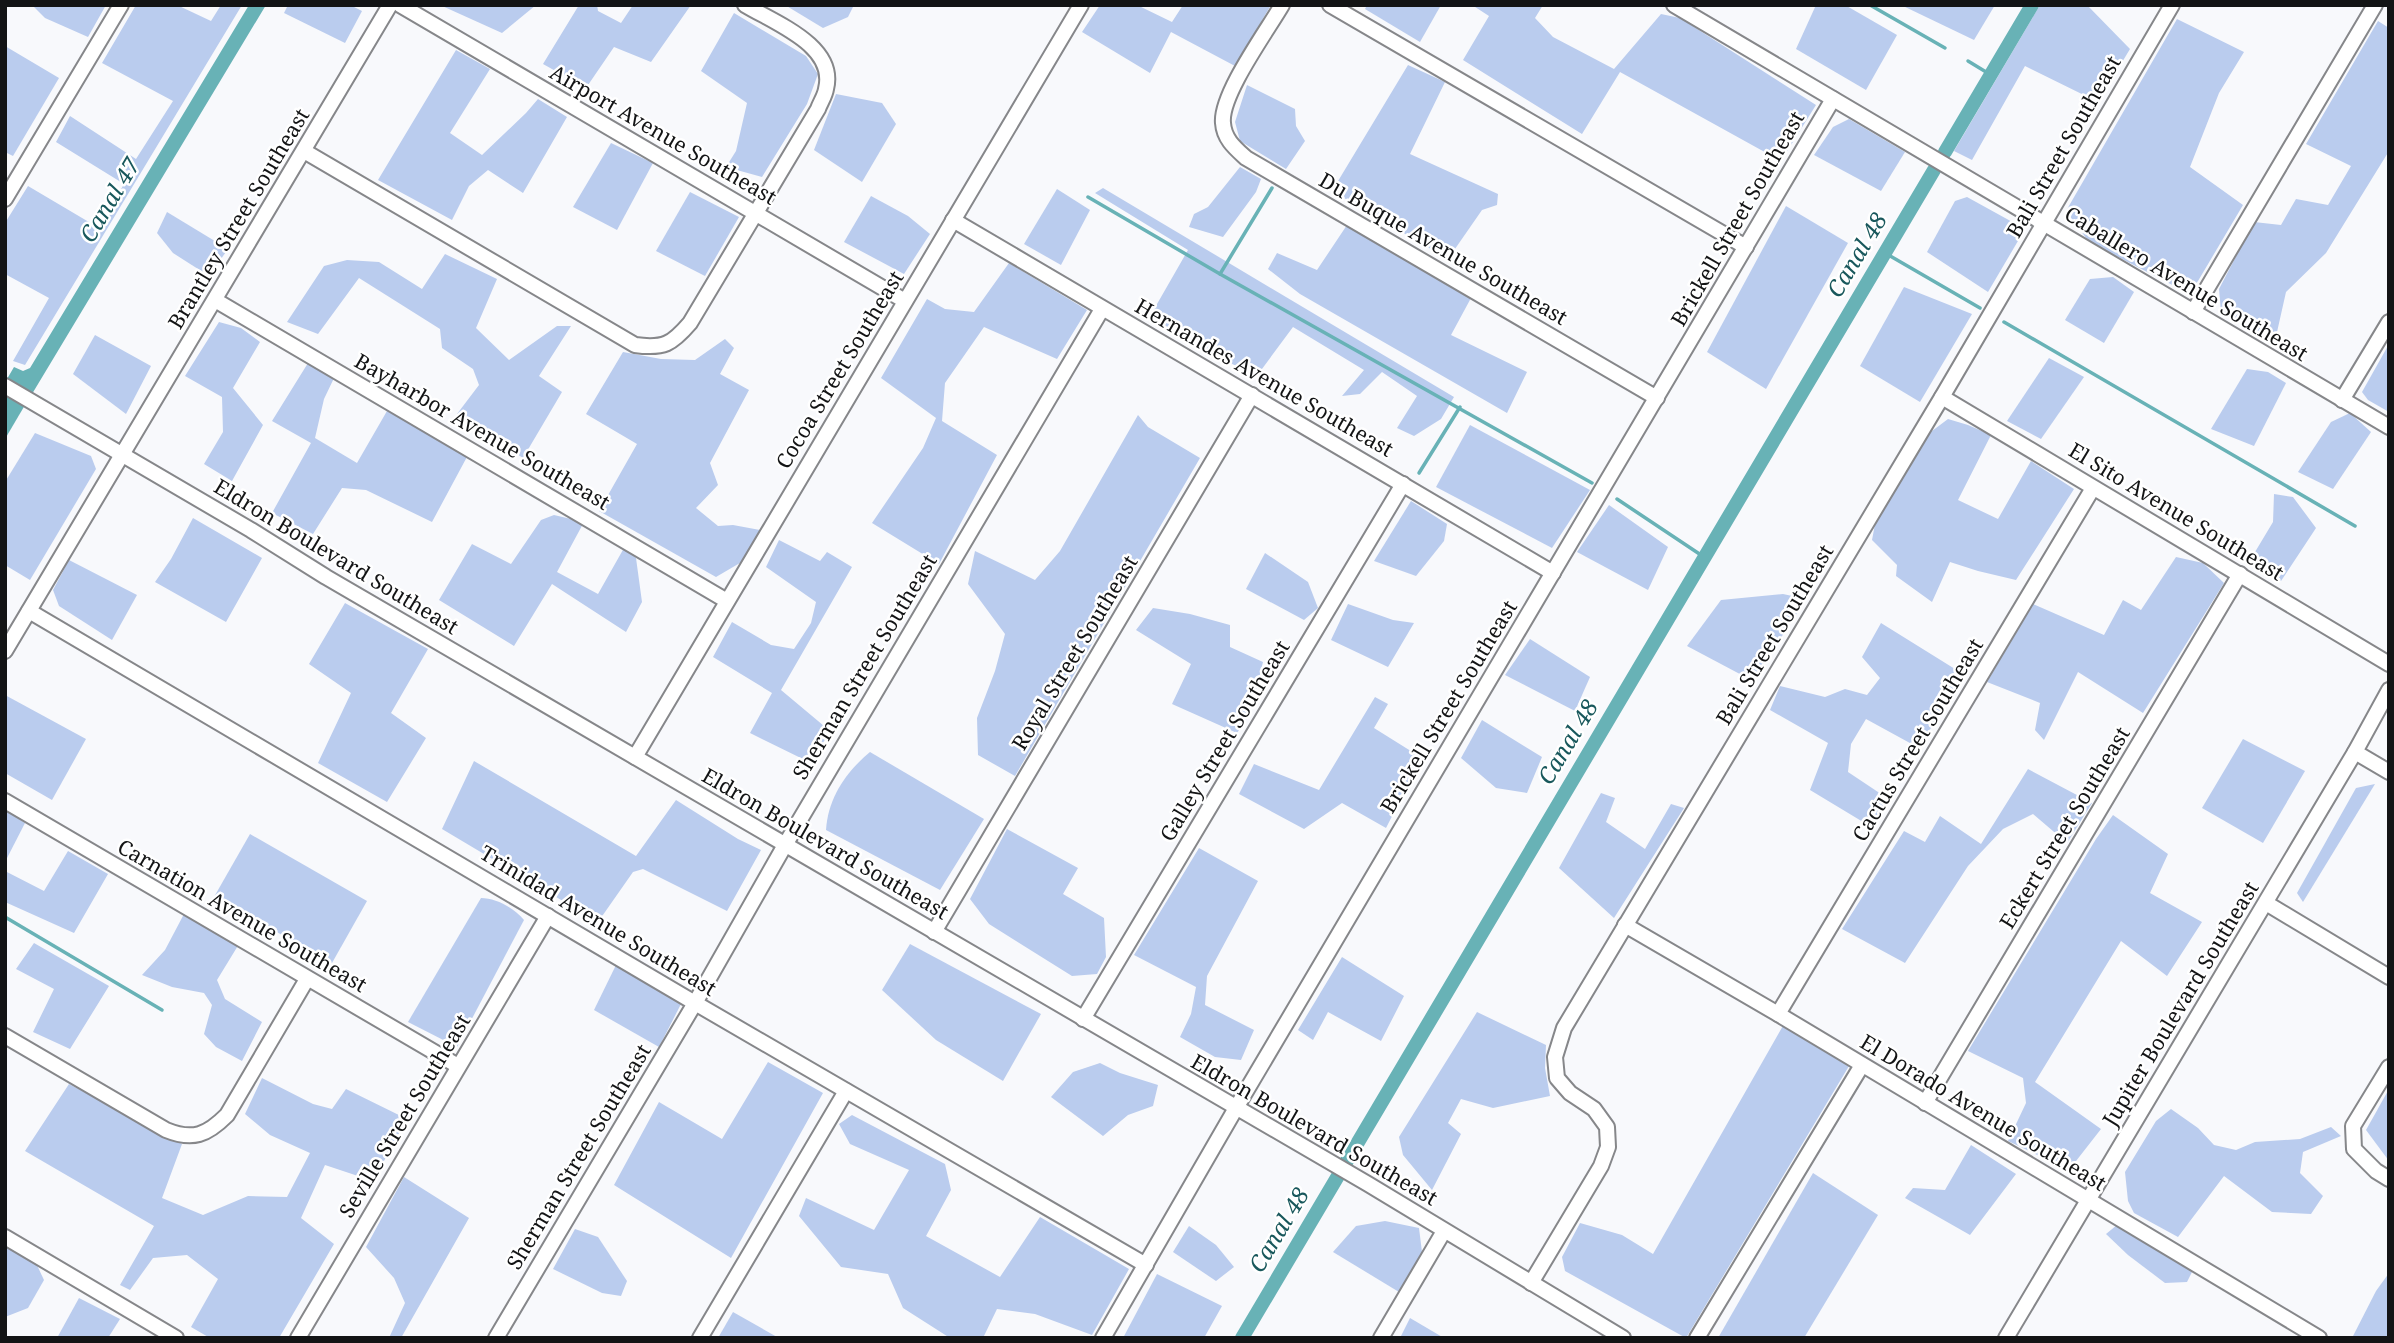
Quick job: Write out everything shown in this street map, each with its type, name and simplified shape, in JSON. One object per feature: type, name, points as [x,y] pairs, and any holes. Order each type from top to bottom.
[{"type":"street","points":[[5,199],[121,5]]},
{"type":"street","name":"Brantley Street Southeast","points":[[5,651],[390,5]]},
{"type":"street","name":"Airport Avenue Southeast","points":[[400,5],[905,301]]},
{"type":"street","points":[[304,151],[635,345],[665,345],[679,336],[690,323],[818,109],[827,88],[826,64],[808,42],[745,5]]},
{"type":"street","name":"Cocoa Street Southeast","points":[[635,757],[1081,5]]},
{"type":"street","name":"Du Buque Avenue Southeast","points":[[1282,5],[1230,93],[1223,123],[1228,141],[1246,158],[1657,398]]},
{"type":"street","points":[[1330,5],[1746,247]]},
{"type":"street","name":"Bali Street Southeast","points":[[1531,1283],[1601,1166],[1608,1147],[1607,1127],[1594,1109],[1570,1093],[1557,1078],[1555,1057],[1564,1028],[1942,397],[2172,5]]},
{"type":"street","points":[[2193,312],[2375,5]]},
{"type":"street","name":"Caballero Avenue Southeast","points":[[1681,7],[2389,427]]},
{"type":"street","name":"Brickell Street Southeast","points":[[1103,1338],[1236,1108],[1833,99]]},
{"type":"street","name":"Hernandes Avenue Southeast","points":[[953,220],[1553,573]]},
{"type":"street","name":"Bayharbor Avenue Southeast","points":[[215,300],[727,601]]},
{"type":"street","name":"Sherman Street Southeast","points":[[496,1338],[1102,309]]},
{"type":"street","points":[[2342,400],[2389,322]]},
{"type":"street","name":"Eldron Boulevard Southeast","points":[[5,386],[326,577],[1368,1184],[1623,1338]]},
{"type":"street","name":"Royal Street Southeast","points":[[934,932],[1252,396]]},
{"type":"street","name":"El Sito Avenue Southeast","points":[[1942,397],[2389,664]]},
{"type":"street","name":"Galley Street Southeast","points":[[1083,1019],[1403,484]]},
{"type":"street","name":"Cactus Street Southeast","points":[[1778,1014],[2093,488]]},
{"type":"street","name":"Eckert Street Southeast","points":[[1925,1103],[2240,574]]},
{"type":"street","name":"Trinidad Avenue Southeast","points":[[29,611],[1146,1265]]},
{"type":"street","name":"Jupiter Boulevard Southeast","points":[[2006,1338],[2266,903],[2389,690]]},
{"type":"street","points":[[2355,752],[2389,772]]},
{"type":"street","name":"Carnation Avenue Southeast","points":[[5,801],[458,1066]]},
{"type":"street","points":[[2266,903],[2389,977]]},
{"type":"street","name":"Seville Street Southeast","points":[[298,1338],[548,916]]},
{"type":"street","name":"El Dorado Avenue Southeast","points":[[1625,925],[2314,1336]]},
{"type":"street","points":[[5,1036],[166,1130],[182,1136],[198,1135],[213,1129],[226,1115],[307,979]]},
{"type":"street","points":[[1697,1338],[1862,1065]]},
{"type":"street","points":[[2389,1067],[2353,1126],[2354,1149],[2376,1171],[2389,1179]]},
{"type":"street","points":[[700,1338],[846,1091]]},
{"type":"street","points":[[1381,1338],[1444,1231]]},
{"type":"street","points":[[5,1237],[176,1338]]},
{"type":"shaded area","points":[[32,5],[106,5],[88,37],[45,18]]},
{"type":"shaded area","points":[[136,5],[177,5],[211,21],[221,5],[242,5],[25,365],[13,361],[49,298],[5,274],[5,223],[28,186],[99,228],[124,184],[56,142],[70,116],[136,159],[173,101],[102,63]]},
{"type":"shaded area","points":[[249,5],[266,5],[32,394],[7,379],[14,367],[23,371],[30,368]]},
{"type":"shaded area","points":[[288,5],[350,5],[362,11],[345,43],[284,13]]},
{"type":"shaded area","points":[[440,5],[536,5],[502,33]]},
{"type":"shaded area","points":[[579,5],[597,5],[598,11],[621,23],[633,5],[691,5],[651,62],[614,47],[586,88],[543,64]]},
{"type":"shaded area","points":[[785,5],[854,5],[848,17],[823,28]]},
{"type":"shaded area","points":[[1100,5],[1137,5],[1172,22],[1183,5],[1271,5],[1235,66],[1171,32],[1150,73],[1082,32]]},
{"type":"shaded area","points":[[1367,5],[1441,5],[1420,42],[1365,9]]},
{"type":"shaded area","points":[[1472,5],[1543,5],[1535,18],[1553,37],[1614,69],[1661,14],[1680,18],[1816,105],[1781,161],[1620,72],[1582,134],[1463,60],[1489,16]]},
{"type":"shaded area","points":[[1816,5],[1845,5],[1897,35],[1866,90],[1796,49]]},
{"type":"shaded area","points":[[1901,5],[1995,5],[1974,40]]},
{"type":"shaded area","points":[[2040,5],[2087,5],[2130,49],[2098,102],[2025,66],[1972,160],[1954,151]]},
{"type":"shaded area","points":[[734,13],[806,56],[818,74],[807,104],[762,177],[726,167],[736,151],[747,103],[701,71]]},
{"type":"shaded area","points":[[2177,19],[2244,52],[2219,93],[2190,167],[2243,205],[2198,281],[2188,293],[2089,242],[2066,211]]},
{"type":"shaded area","points":[[2378,21],[2389,28],[2389,151],[2326,253],[2286,292],[2275,341],[2221,312],[2219,289],[2254,222],[2281,225],[2296,199],[2328,205],[2351,166],[2306,144]]},
{"type":"shaded area","points":[[5,46],[59,78],[13,156],[5,152]]},
{"type":"shaded area","points":[[456,50],[490,69],[450,133],[482,155],[538,99],[567,117],[523,193],[488,170],[469,186],[452,220],[378,180]]},
{"type":"shaded area","points":[[1408,65],[1445,82],[1410,154],[1498,194],[1497,205],[1482,210],[1448,259],[1332,191]]},
{"type":"shaded area","points":[[1247,85],[1295,109],[1296,126],[1305,141],[1286,169],[1240,141],[1235,122]]},
{"type":"shaded area","points":[[836,94],[882,103],[896,124],[862,182],[814,150]]},
{"type":"shaded area","points":[[1849,119],[1905,152],[1881,191],[1814,155],[1833,127]]},
{"type":"shaded area","points":[[611,143],[653,163],[617,230],[573,207]]},
{"type":"shaded area","points":[[1240,167],[1261,179],[1256,192],[1223,237],[1189,227],[1194,214],[1208,207]]},
{"type":"shaded area","points":[[1103,188],[1454,397],[1441,419],[1414,436],[1397,428],[1417,396],[1382,372],[1360,394],[1342,396],[1364,370],[1293,327],[1256,377],[1149,318],[1188,250],[1095,193]]},
{"type":"shaded area","points":[[1057,189],[1090,210],[1061,265],[1024,244]]},
{"type":"shaded area","points":[[690,192],[739,217],[705,276],[656,251]]},
{"type":"shaded area","points":[[871,196],[908,216],[930,234],[904,274],[844,242]]},
{"type":"shaded area","points":[[1967,197],[2025,229],[1988,292],[1927,252],[1955,201]]},
{"type":"shaded area","points":[[1786,206],[1848,243],[1766,389],[1707,352]]},
{"type":"shaded area","points":[[167,212],[228,249],[209,276],[173,253],[157,233]]},
{"type":"shaded area","points":[[1347,225],[1471,298],[1451,335],[1527,372],[1507,413],[1300,294],[1268,269],[1277,253],[1317,270]]},
{"type":"shaded area","points":[[445,254],[497,279],[476,328],[509,360],[557,326],[571,326],[539,376],[562,392],[523,458],[457,414],[479,385],[473,369],[442,348],[440,329],[359,278],[318,334],[287,322],[324,266],[347,260],[379,262],[422,289]]},
{"type":"shaded area","points":[[1009,263],[1087,310],[1057,359],[984,327],[945,383],[942,421],[997,455],[939,564],[872,523],[923,448],[936,418],[881,378],[927,299],[945,309],[974,312]]},
{"type":"shaded area","points":[[2113,277],[2134,292],[2104,343],[2065,320],[2090,279]]},
{"type":"shaded area","points":[[1904,287],[1972,314],[1920,402],[1860,366]]},
{"type":"shaded area","points":[[219,322],[241,328],[260,342],[233,388],[263,425],[232,481],[204,464],[223,432],[222,397],[185,376]]},
{"type":"shaded area","points":[[95,335],[151,366],[126,414],[73,374]]},
{"type":"shaded area","points":[[725,339],[734,348],[720,374],[749,390],[710,463],[718,485],[696,508],[718,526],[733,525],[760,530],[745,560],[716,577],[599,511],[637,444],[586,414],[623,352],[661,359],[695,360]]},
{"type":"shaded area","points":[[2389,344],[2389,412],[2368,400],[2362,392]]},
{"type":"shaded area","points":[[2049,358],[2084,377],[2041,439],[2007,421]]},
{"type":"shaded area","points":[[308,363],[335,376],[324,399],[315,438],[357,463],[387,411],[468,455],[432,522],[366,490],[342,488],[313,534],[272,513],[311,443],[272,421]]},
{"type":"shaded area","points":[[2247,369],[2268,372],[2286,383],[2254,446],[2211,429]]},
{"type":"shaded area","points":[[5,393],[25,405],[5,439]]},
{"type":"shaded area","points":[[2350,413],[2371,432],[2333,489],[2298,472],[2331,422]]},
{"type":"shaded area","points":[[1138,415],[1148,427],[1200,458],[1015,776],[978,755],[977,718],[995,671],[1005,634],[968,584],[975,551],[1035,580],[1060,551]]},
{"type":"shaded area","points":[[1948,419],[1991,435],[1958,500],[1998,519],[2031,461],[2074,489],[2016,580],[1950,562],[1932,602],[1896,576],[1897,565],[1872,540],[1876,519],[1928,434]]},
{"type":"shaded area","points":[[1470,425],[1590,490],[1552,548],[1436,487]]},
{"type":"shaded area","points":[[35,433],[91,456],[96,469],[30,580],[5,565],[5,482]]},
{"type":"shaded area","points":[[2274,494],[2293,497],[2316,528],[2281,581],[2249,562],[2273,522]]},
{"type":"shaded area","points":[[1411,501],[1447,524],[1444,541],[1416,576],[1374,561]]},
{"type":"shaded area","points":[[1609,505],[1668,547],[1648,590],[1577,552]]},
{"type":"shaded area","points":[[554,515],[584,522],[557,572],[598,594],[624,548],[636,558],[642,602],[626,632],[552,584],[514,646],[439,600],[472,544],[511,564],[541,520]]},
{"type":"shaded area","points":[[193,518],[262,558],[226,622],[155,582]]},
{"type":"shaded area","points":[[779,540],[820,561],[827,552],[852,567],[781,690],[830,731],[811,763],[750,733],[772,693],[713,657],[732,622],[771,645],[794,649],[811,623],[816,602],[766,567]]},
{"type":"shaded area","points":[[1265,553],[1308,582],[1318,608],[1304,620],[1246,589]]},
{"type":"shaded area","points":[[2176,557],[2203,563],[2224,583],[2143,713],[2078,672],[2044,740],[2035,730],[2040,703],[1987,682],[2033,604],[2104,635],[2123,600],[2141,610]]},
{"type":"shaded area","points":[[69,560],[137,595],[112,640],[59,606],[53,590]]},
{"type":"shaded area","points":[[1783,594],[1806,599],[1753,681],[1687,646],[1721,600]]},
{"type":"shaded area","points":[[345,603],[428,649],[391,713],[426,738],[387,802],[318,763],[351,693],[309,664]]},
{"type":"shaded area","points":[[1348,604],[1393,620],[1414,623],[1388,667],[1331,640]]},
{"type":"shaded area","points":[[1153,608],[1190,614],[1230,625],[1230,647],[1263,662],[1250,714],[1237,733],[1172,704],[1191,664],[1136,630]]},
{"type":"shaded area","points":[[1881,623],[1963,674],[1919,748],[1866,719],[1851,744],[1848,772],[1890,800],[1873,828],[1810,790],[1828,743],[1770,710],[1780,686],[1825,697],[1845,689],[1867,695],[1880,678],[1862,657]]},
{"type":"shaded area","points":[[1530,639],[1590,677],[1575,711],[1505,675]]},
{"type":"shaded area","points":[[5,695],[86,739],[52,800],[5,773]]},
{"type":"shaded area","points":[[1375,697],[1388,704],[1374,728],[1422,758],[1386,828],[1342,803],[1304,829],[1239,794],[1254,764],[1319,790]]},
{"type":"shaded area","points":[[1482,720],[1542,757],[1527,793],[1496,788],[1461,758]]},
{"type":"shaded area","points":[[2243,739],[2305,771],[2263,843],[2202,808]]},
{"type":"shaded area","points":[[870,752],[984,819],[940,890],[826,830],[830,807],[840,786],[853,768]]},
{"type":"shaded area","points":[[474,761],[636,856],[676,800],[738,839],[761,850],[727,911],[643,869],[633,872],[598,922],[442,829]]},
{"type":"shaded area","points":[[2028,769],[2092,803],[2067,843],[2033,814],[2003,829],[1968,866],[1905,963],[1842,929],[1904,831],[1925,842],[1940,816],[1981,844]]},
{"type":"shaded area","points":[[2375,784],[2303,902],[2297,893],[2356,788]]},
{"type":"shaded area","points":[[1601,793],[1615,798],[1606,822],[1645,849],[1671,804],[1684,808],[1614,918],[1559,868]]},
{"type":"shaded area","points":[[5,810],[25,823],[5,862]]},
{"type":"shaded area","points":[[2113,815],[2168,854],[2150,893],[2202,922],[2167,976],[2121,941],[2035,1082],[2101,1129],[2069,1170],[2008,1141],[2026,1103],[2023,1078],[1968,1051]]},
{"type":"shaded area","points":[[1007,829],[1078,868],[1063,894],[1104,918],[1106,957],[1097,974],[1072,976],[989,924],[970,899]]},
{"type":"shaded area","points":[[250,834],[367,901],[332,963],[214,897]]},
{"type":"shaded area","points":[[1199,848],[1258,881],[1207,976],[1205,1005],[1254,1030],[1241,1060],[1215,1057],[1180,1037],[1191,1014],[1196,987],[1134,955]]},
{"type":"shaded area","points":[[68,851],[108,874],[74,933],[5,902],[5,871],[44,891]]},
{"type":"shaded area","points":[[481,898],[504,904],[524,920],[457,1047],[408,1022]]},
{"type":"shaded area","points":[[184,914],[239,944],[217,980],[225,999],[262,1022],[242,1061],[216,1047],[204,1034],[212,1005],[204,993],[172,987],[142,975],[165,950]]},
{"type":"shaded area","points":[[34,943],[109,986],[70,1049],[33,1032],[54,989],[16,969]]},
{"type":"shaded area","points":[[910,944],[1041,1014],[1003,1081],[936,1040],[882,990]]},
{"type":"shaded area","points":[[1342,957],[1404,996],[1381,1041],[1328,1012],[1313,1040],[1298,1030]]},
{"type":"shaded area","points":[[616,965],[681,1004],[659,1047],[594,1010]]},
{"type":"shaded area","points":[[1477,1012],[1546,1045],[1545,1068],[1550,1096],[1493,1108],[1461,1099],[1448,1123],[1461,1134],[1432,1190],[1403,1155],[1399,1137]]},
{"type":"shaded area","points":[[1784,1024],[1849,1066],[1686,1338],[1565,1271],[1562,1257],[1580,1223],[1622,1235],[1653,1254]]},
{"type":"shaded area","points":[[768,1062],[823,1093],[731,1258],[614,1185],[659,1102],[722,1139]]},
{"type":"shaded area","points":[[1100,1063],[1120,1073],[1158,1085],[1153,1106],[1128,1115],[1103,1136],[1051,1097],[1073,1072]]},
{"type":"shaded area","points":[[262,1078],[313,1104],[332,1109],[346,1089],[407,1119],[373,1181],[325,1165],[301,1218],[334,1244],[279,1338],[210,1338],[191,1327],[218,1279],[187,1255],[153,1258],[130,1290],[120,1285],[154,1226],[25,1151],[69,1084],[182,1144],[162,1198],[203,1215],[248,1196],[287,1197],[310,1153],[270,1135],[245,1114]]},
{"type":"shaded area","points":[[2389,1089],[2389,1161],[2366,1130]]},
{"type":"shaded area","points":[[2171,1109],[2198,1128],[2214,1145],[2236,1150],[2255,1142],[2300,1139],[2331,1127],[2341,1136],[2303,1152],[2300,1173],[2323,1196],[2311,1214],[2272,1212],[2224,1176],[2178,1237],[2134,1213],[2128,1201],[2125,1172],[2156,1121]]},
{"type":"shaded area","points":[[852,1115],[945,1164],[951,1190],[926,1236],[1000,1277],[1040,1217],[1129,1269],[1092,1335],[1035,1314],[997,1309],[983,1338],[950,1338],[903,1308],[888,1274],[841,1267],[799,1216],[806,1198],[874,1230],[909,1170],[850,1144],[839,1124]]},
{"type":"shaded area","points":[[1971,1145],[2016,1174],[1970,1235],[1905,1198],[1913,1188],[1945,1190]]},
{"type":"shaded area","points":[[1813,1173],[1878,1215],[1804,1338],[1718,1338]]},
{"type":"shaded area","points":[[404,1177],[469,1218],[401,1338],[389,1338],[405,1303],[394,1278],[366,1247]]},
{"type":"shaded area","points":[[1385,1221],[1419,1228],[1422,1252],[1399,1292],[1333,1252],[1356,1226]]},
{"type":"shaded area","points":[[2117,1225],[2193,1270],[2187,1282],[2165,1283],[2128,1255],[2106,1234]]},
{"type":"shaded area","points":[[1189,1226],[1216,1245],[1234,1267],[1216,1281],[1173,1252]]},
{"type":"shaded area","points":[[575,1229],[598,1237],[627,1281],[621,1296],[602,1293],[553,1269]]},
{"type":"shaded area","points":[[5,1245],[35,1261],[44,1280],[28,1308],[5,1317]]},
{"type":"shaded area","points":[[2389,1273],[2389,1338],[2352,1338],[2376,1291]]},
{"type":"shaded area","points":[[1157,1274],[1222,1306],[1204,1338],[1123,1338]]},
{"type":"shaded area","points":[[79,1298],[120,1319],[108,1338],[57,1338]]},
{"type":"shaded area","points":[[733,1312],[777,1337],[778,1338],[718,1338]]},
{"type":"shaded area","points":[[1410,1318],[1444,1338],[1400,1338]]},
{"type":"waterway","points":[[1870,5],[1945,48]]},
{"type":"waterway","name":"Canal 48","points":[[1945,152],[2032,5]]},
{"type":"waterway","points":[[1968,61],[1991,75]]},
{"type":"waterway","name":"Canal 48","points":[[1242,1338],[1934,170]]},
{"type":"waterway","points":[[1220,274],[1272,188]]},
{"type":"waterway","points":[[1088,197],[1592,483]]},
{"type":"waterway","points":[[1885,253],[1980,308]]},
{"type":"waterway","points":[[2004,322],[2355,526]]},
{"type":"waterway","points":[[1419,473],[1460,407]]},
{"type":"waterway","points":[[1617,499],[1704,557]]},
{"type":"waterway","points":[[5,917],[162,1010]]},
{"type":"water label","name":"Canal 47","points":[[110,200]]}]
